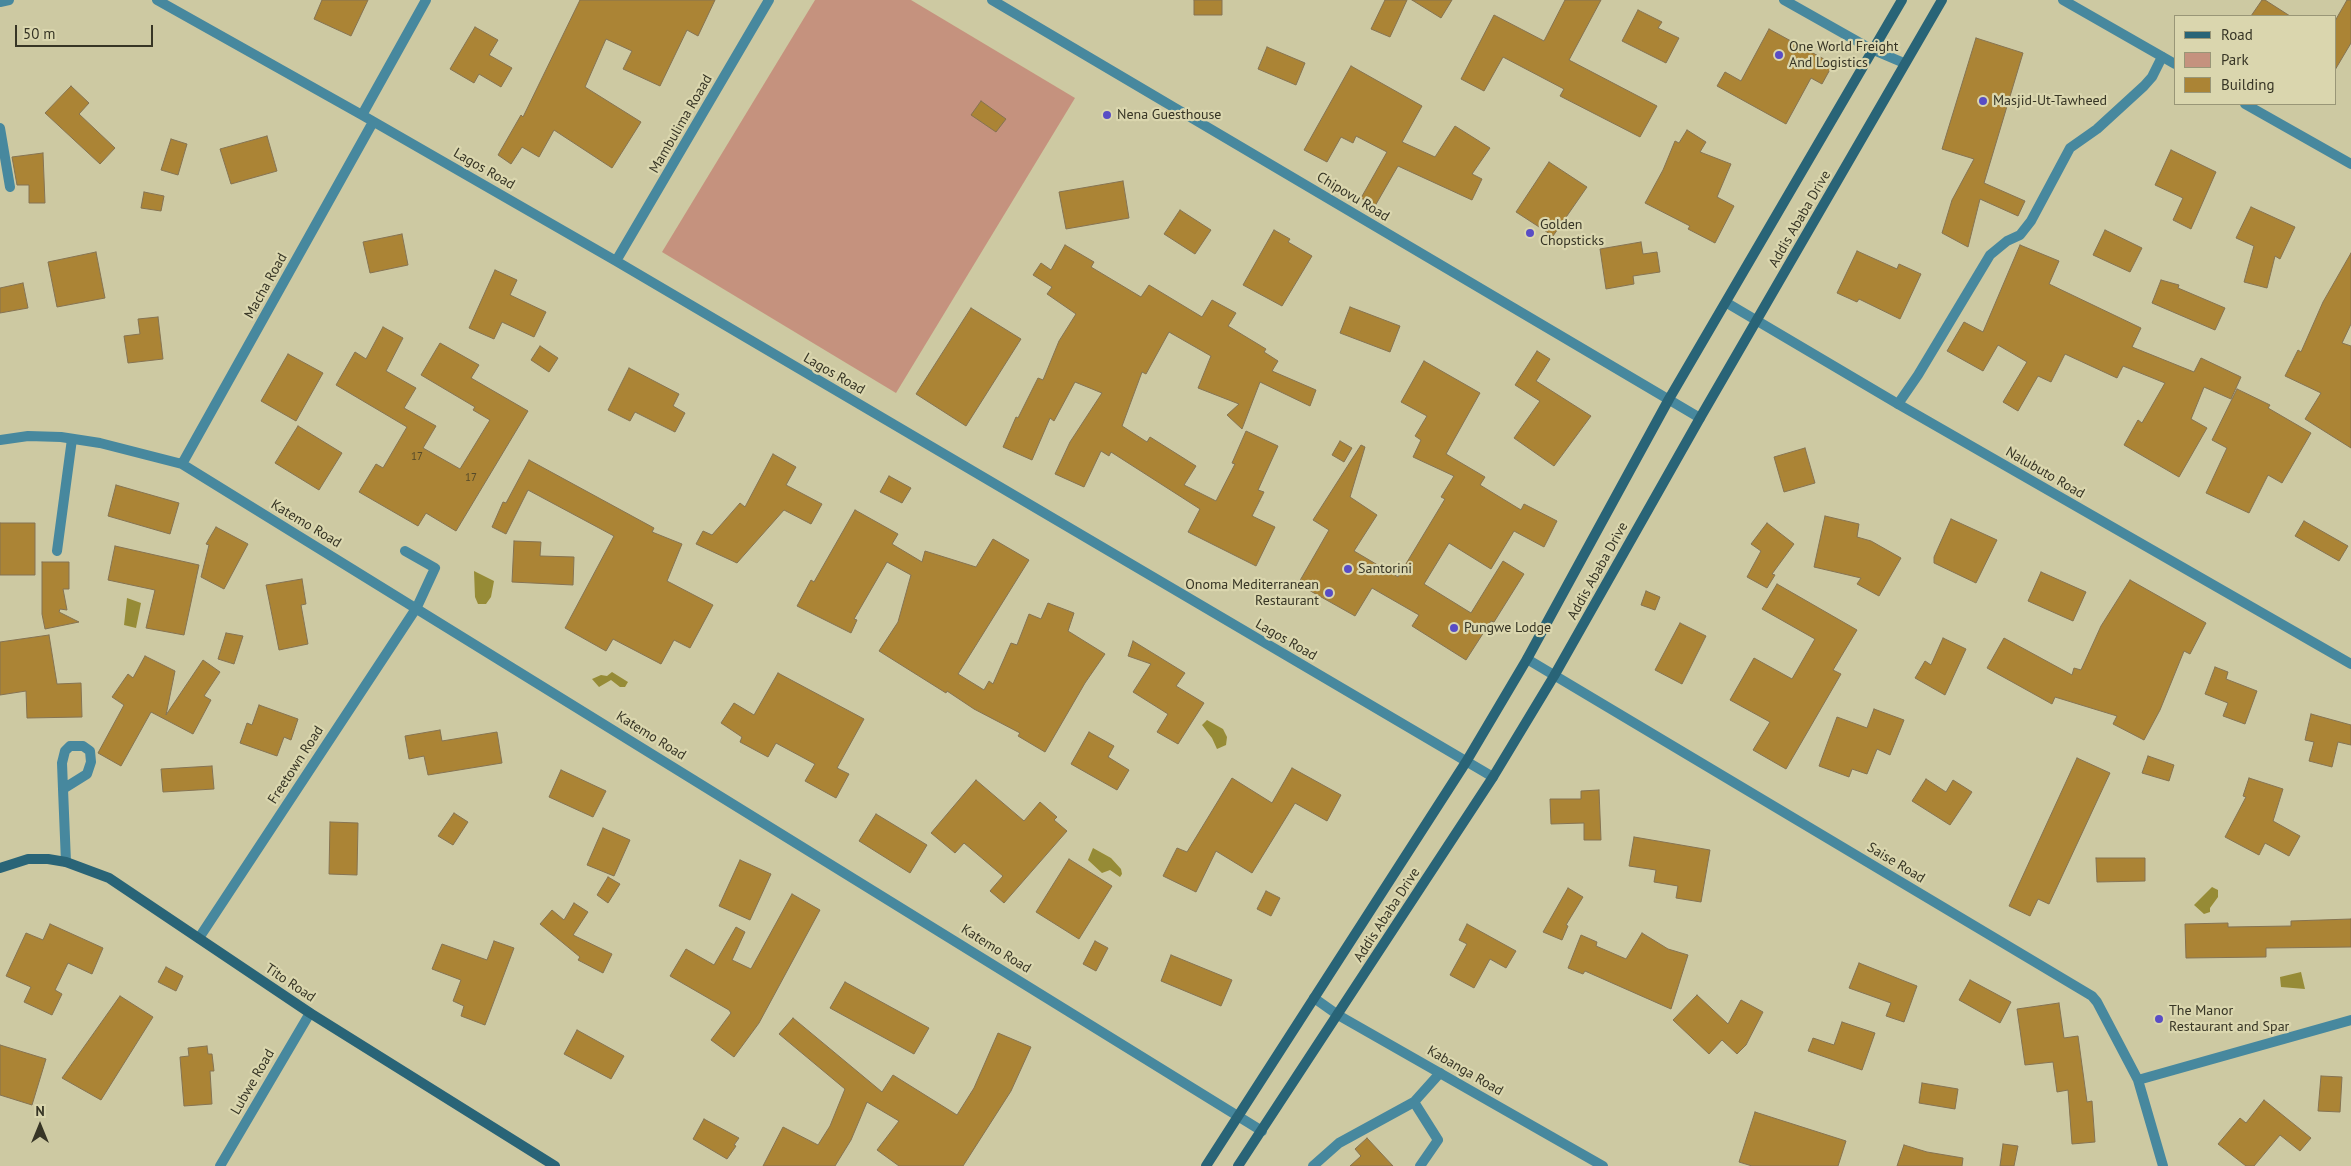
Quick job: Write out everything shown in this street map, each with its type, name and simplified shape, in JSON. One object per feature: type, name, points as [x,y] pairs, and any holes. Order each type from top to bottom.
[{"type":"main road","name":"Addis Ababa Drive","points":[[1206,1166],[1240,1116],[1466,762],[1527,659],[1669,399],[1727,303],[1871,49],[1902,0]]},
{"type":"main road","name":"Addis Ababa Drive","points":[[1238,1166],[1493,777],[1554,676],[1700,418],[1758,321],[1904,63],[1942,0]]},
{"type":"main road","name":"Tito Road","points":[[0,868],[28,859],[48,858],[66,862],[109,878],[310,1013],[555,1166]]},
{"type":"street","points":[[0,2],[9,0]]},
{"type":"street","name":"Lagos Road","points":[[157,0],[362,114],[616,261],[1493,777]]},
{"type":"street","points":[[362,114],[426,0]]},
{"type":"street","name":"Mambulima Roaad","points":[[616,261],[769,0]]},
{"type":"street","name":"Chipovu Road","points":[[992,0],[1700,418]]},
{"type":"street","points":[[1784,0],[1871,49],[1904,63]]},
{"type":"street","points":[[2063,0],[2174,63]]},
{"type":"street","points":[[1898,404],[1918,375],[1990,255],[2007,241],[2020,235],[2031,221],[2070,148],[2097,130],[2144,86],[2152,77],[2162,57]]},
{"type":"street","points":[[2247,105],[2351,164]]},
{"type":"street","name":"Macha Road","points":[[182,464],[374,122]]},
{"type":"street","points":[[0,128],[10,187]]},
{"type":"street","name":"Nalubuto Road","points":[[1727,303],[1898,404],[2351,664]]},
{"type":"street","name":"Katemo Road","points":[[0,440],[28,436],[72,439],[100,443],[182,464],[417,607],[1262,1131]]},
{"type":"street","points":[[57,551],[72,439]]},
{"type":"street","name":"Freetown Road","points":[[199,938],[417,607],[435,568],[404,551]]},
{"type":"street","name":"Saise Road","points":[[1527,659],[2092,996],[2138,1080],[2163,1166]]},
{"type":"street","points":[[63,789],[66,862]]},
{"type":"street","name":"Kabanga Road","points":[[1314,998],[1338,1015],[1603,1166]]},
{"type":"street","name":"Lubwe Road","points":[[220,1166],[310,1013]]},
{"type":"street","points":[[2138,1080],[2351,1020]]},
{"type":"street","points":[[1313,1166],[1339,1143],[1414,1102],[1440,1073]]},
{"type":"street","points":[[1414,1102],[1438,1140],[1420,1166]]},
{"type":"green space","points":[[815,0],[911,0],[1075,98],[896,393],[662,252]]},
{"type":"shaded area","points":[[474,571],[494,581],[491,597],[486,604],[478,604],[475,597]]},
{"type":"shaded area","points":[[127,598],[141,603],[136,628],[124,625]]},
{"type":"shaded area","points":[[612,672],[628,682],[625,687],[620,687],[611,680],[599,687],[592,679],[601,675],[607,676]]},
{"type":"shaded area","points":[[1207,720],[1223,729],[1227,737],[1226,745],[1217,749],[1212,738],[1202,725]]},
{"type":"shaded area","points":[[1093,848],[1111,858],[1121,869],[1122,874],[1120,877],[1110,870],[1102,873],[1088,860]]},
{"type":"shaded area","points":[[2212,887],[2218,890],[2218,897],[2210,908],[2210,912],[2204,914],[2194,905]]},
{"type":"shaded area","points":[[2301,972],[2305,989],[2281,987],[2280,977]]},
{"type":"building","points":[[322,0],[368,0],[351,36],[314,19]]},
{"type":"building","points":[[580,0],[715,0],[698,36],[687,30],[660,86],[623,69],[632,51],[606,39],[585,87],[641,122],[612,168],[554,130],[539,157],[522,147],[511,164],[498,155],[521,115],[523,117]]},
{"type":"building","points":[[1194,0],[1222,0],[1222,15],[1194,15]]},
{"type":"building","points":[[1385,0],[1407,0],[1390,37],[1371,29]]},
{"type":"building","points":[[1412,0],[1452,0],[1441,18]]},
{"type":"building","points":[[1565,0],[1601,0],[1569,60],[1657,106],[1640,137],[1560,96],[1564,89],[1503,57],[1484,91],[1461,79],[1494,15],[1544,41]]},
{"type":"building","points":[[2262,0],[2265,0],[2288,15],[2252,15]]},
{"type":"building","points":[[2347,0],[2351,0],[2351,43],[2336,68],[2336,19]]},
{"type":"building","points":[[1638,10],[1662,22],[1658,28],[1679,38],[1666,63],[1622,41]]},
{"type":"building","points":[[475,27],[498,40],[489,55],[512,68],[501,87],[479,74],[474,83],[450,69]]},
{"type":"building","points":[[1769,29],[1833,64],[1822,84],[1811,78],[1786,124],[1717,86],[1725,72],[1741,81]]},
{"type":"building","name":"Masjid-Ut-Tawheed","points":[[1976,38],[2023,53],[1984,183],[2025,201],[2018,216],[1980,199],[1968,247],[1942,233],[1952,200],[1974,159],[1942,149]]},
{"type":"building","points":[[1267,47],[1305,63],[1296,85],[1258,69]]},
{"type":"building","points":[[1351,66],[1422,106],[1402,142],[1435,157],[1455,126],[1490,148],[1472,174],[1482,179],[1472,200],[1398,166],[1375,206],[1361,198],[1387,152],[1356,136],[1353,143],[1341,137],[1327,162],[1304,150]]},
{"type":"building","points":[[71,86],[89,103],[79,114],[115,148],[100,164],[45,113]]},
{"type":"building","points":[[981,101],[1006,119],[996,132],[971,115]]},
{"type":"building","points":[[1687,130],[1706,142],[1700,152],[1731,164],[1717,197],[1734,206],[1715,243],[1688,229],[1690,226],[1645,203],[1663,170],[1675,141],[1679,143]]},
{"type":"building","points":[[267,136],[277,171],[231,184],[220,149]]},
{"type":"building","points":[[171,139],[187,144],[178,175],[161,170]]},
{"type":"building","points":[[2171,150],[2216,172],[2191,229],[2173,220],[2183,198],[2155,185]]},
{"type":"building","points":[[43,153],[45,203],[29,203],[29,185],[17,185],[12,157]]},
{"type":"building","points":[[1549,162],[1587,187],[1553,236],[1516,212]]},
{"type":"building","points":[[1123,181],[1129,218],[1066,229],[1059,192]]},
{"type":"building","points":[[144,192],[164,196],[161,211],[141,208]]},
{"type":"building","points":[[2251,207],[2295,227],[2280,259],[2275,256],[2267,288],[2244,282],[2254,246],[2236,238]]},
{"type":"building","points":[[1180,210],[1211,230],[1195,254],[1164,234]]},
{"type":"building","points":[[1274,230],[1290,239],[1288,242],[1312,256],[1282,306],[1243,285]]},
{"type":"building","points":[[2105,230],[2142,248],[2130,272],[2093,255]]},
{"type":"building","points":[[402,234],[408,265],[370,273],[363,242]]},
{"type":"building","points":[[1641,242],[1643,254],[1657,252],[1660,272],[1633,276],[1634,284],[1606,289],[1600,249]]},
{"type":"building","points":[[1065,245],[1094,262],[1091,267],[1141,297],[1149,285],[1202,317],[1212,300],[1236,313],[1228,326],[1266,349],[1264,352],[1278,361],[1272,371],[1316,390],[1310,406],[1260,382],[1242,429],[1227,415],[1239,404],[1198,388],[1211,356],[1169,332],[1146,374],[1142,372],[1122,426],[1147,442],[1150,437],[1196,466],[1184,485],[1216,501],[1235,464],[1232,463],[1246,431],[1278,446],[1258,490],[1264,492],[1252,516],[1275,527],[1256,566],[1188,532],[1200,509],[1111,452],[1109,456],[1101,451],[1084,487],[1055,474],[1070,442],[1102,393],[1075,382],[1054,421],[1050,418],[1032,460],[1003,447],[1016,417],[1018,418],[1038,378],[1043,380],[1059,341],[1076,314],[1047,294],[1052,287],[1033,275],[1041,263],[1051,270]]},
{"type":"building","points":[[2020,245],[2059,261],[2049,284],[2141,328],[2132,347],[2194,372],[2201,358],[2241,377],[2231,399],[2204,387],[2191,419],[2207,428],[2179,477],[2124,445],[2138,420],[2142,423],[2165,383],[2123,366],[2117,378],[2065,354],[2051,382],[2038,376],[2018,411],[2003,402],[2027,362],[1998,345],[1983,371],[1947,351],[1964,322],[1983,332]]},
{"type":"building","points":[[1857,251],[1897,269],[1899,264],[1921,274],[1900,319],[1859,299],[1857,302],[1837,293]]},
{"type":"building","points":[[96,252],[105,298],[57,307],[48,262]]},
{"type":"building","points":[[2351,253],[2351,324],[2342,343],[2351,346],[2351,448],[2305,419],[2321,393],[2285,376],[2298,350],[2301,352],[2323,302]]},
{"type":"building","points":[[495,270],[517,280],[510,295],[546,312],[534,337],[502,322],[494,339],[469,328]]},
{"type":"building","points":[[2161,280],[2179,285],[2178,288],[2225,308],[2215,330],[2152,303]]},
{"type":"building","points":[[23,283],[28,308],[0,313],[0,288]]},
{"type":"building","points":[[1350,307],[1400,326],[1390,352],[1340,333]]},
{"type":"building","points":[[971,308],[1021,339],[966,426],[916,394]]},
{"type":"building","points":[[158,317],[163,359],[128,363],[124,336],[140,334],[138,319]]},
{"type":"building","points":[[383,327],[403,338],[386,371],[416,388],[404,408],[436,426],[423,448],[460,469],[490,420],[473,410],[475,407],[421,375],[440,343],[479,365],[471,378],[528,411],[456,531],[426,513],[418,526],[359,492],[376,464],[383,468],[407,427],[336,385],[355,352],[366,359]]},
{"type":"building","points":[[540,346],[558,358],[549,372],[531,360]]},
{"type":"building","points":[[1537,351],[1550,359],[1536,381],[1591,416],[1554,466],[1514,438],[1540,401],[1515,385]]},
{"type":"building","points":[[288,354],[323,373],[296,421],[261,401]]},
{"type":"building","points":[[1424,361],[1480,393],[1446,454],[1485,477],[1480,485],[1521,510],[1524,504],[1557,521],[1544,547],[1514,531],[1491,569],[1449,543],[1424,584],[1471,613],[1503,561],[1524,574],[1494,622],[1491,621],[1466,660],[1412,626],[1419,615],[1372,588],[1355,616],[1298,584],[1329,530],[1313,520],[1361,445],[1365,447],[1350,497],[1377,515],[1354,551],[1398,577],[1445,499],[1441,497],[1454,476],[1413,457],[1421,440],[1415,436],[1427,416],[1401,402]]},
{"type":"building","points":[[629,368],[679,394],[673,406],[685,413],[675,432],[635,412],[630,421],[608,410]]},
{"type":"building","points":[[2237,389],[2270,405],[2268,408],[2311,433],[2282,483],[2268,475],[2249,513],[2206,493],[2227,448],[2212,440]]},
{"type":"building","points":[[298,426],[342,453],[319,490],[275,463]]},
{"type":"building","points":[[1340,441],[1352,448],[1344,462],[1332,455]]},
{"type":"building","points":[[1805,448],[1815,483],[1784,492],[1774,457]]},
{"type":"building","points":[[773,454],[796,467],[786,485],[822,504],[811,524],[784,510],[737,563],[696,544],[703,531],[712,535],[740,503],[745,507]]},
{"type":"building","points":[[529,460],[654,528],[652,532],[682,544],[667,581],[713,605],[690,648],[674,640],[661,664],[613,639],[606,651],[565,628],[614,536],[528,490],[506,534],[492,527],[503,502],[506,503]]},
{"type":"building","points":[[889,476],[911,488],[902,503],[880,492]]},
{"type":"building","points":[[116,485],[179,503],[170,534],[108,516]]},
{"type":"building","points":[[855,510],[898,534],[892,544],[922,562],[925,551],[976,567],[993,539],[1029,560],[958,674],[984,690],[989,681],[993,684],[1011,643],[1017,645],[1029,614],[1041,619],[1048,603],[1074,613],[1068,631],[1105,654],[1085,683],[1045,752],[1018,736],[1020,733],[974,709],[947,691],[946,693],[879,651],[898,622],[911,575],[887,562],[854,619],[857,620],[851,633],[797,606],[811,580],[814,582]]},
{"type":"building","points":[[1825,516],[1859,524],[1857,537],[1871,541],[1901,558],[1879,596],[1857,584],[1861,578],[1814,567]]},
{"type":"building","points":[[1951,519],[1997,540],[1976,583],[1934,563],[1934,557]]},
{"type":"building","points":[[2304,521],[2348,546],[2339,561],[2295,536]]},
{"type":"building","points":[[0,523],[35,523],[35,575],[0,575]]},
{"type":"building","points":[[1767,523],[1794,544],[1772,574],[1775,575],[1767,588],[1747,577],[1761,551],[1751,544]]},
{"type":"building","points":[[216,527],[248,544],[224,589],[201,577],[209,545],[206,544]]},
{"type":"building","points":[[514,541],[541,542],[540,556],[574,557],[573,585],[512,582]]},
{"type":"building","points":[[115,546],[199,565],[184,635],[146,628],[155,590],[108,580]]},
{"type":"building","points":[[42,562],[69,562],[69,589],[63,589],[67,610],[60,609],[59,612],[79,622],[45,629],[42,614]]},
{"type":"building","points":[[2041,572],[2086,592],[2073,621],[2028,601]]},
{"type":"building","points":[[302,579],[306,604],[301,605],[308,644],[279,650],[266,585]]},
{"type":"building","points":[[2130,580],[2206,623],[2190,654],[2184,651],[2160,710],[2144,740],[2113,724],[2117,716],[2055,697],[2052,704],[1987,668],[2004,638],[2072,675],[2074,668],[2081,670],[2101,626]]},
{"type":"building","points":[[1777,584],[1857,630],[1833,670],[1841,674],[1786,769],[1753,750],[1770,722],[1730,700],[1754,658],[1792,679],[1815,639],[1762,609]]},
{"type":"building","points":[[1646,591],[1660,597],[1655,610],[1641,605]]},
{"type":"building","points":[[1680,623],[1706,636],[1682,684],[1655,670]]},
{"type":"building","points":[[226,633],[243,636],[234,664],[218,659]]},
{"type":"building","points":[[49,635],[57,684],[81,683],[82,717],[27,718],[26,691],[0,695],[0,642]]},
{"type":"building","points":[[1943,638],[1966,649],[1945,695],[1915,678],[1925,661],[1931,665]]},
{"type":"building","points":[[1133,641],[1185,673],[1176,686],[1204,703],[1178,744],[1157,732],[1168,714],[1133,692],[1151,664],[1128,656]]},
{"type":"building","points":[[145,656],[175,671],[166,715],[203,660],[220,672],[204,696],[211,700],[193,734],[151,712],[121,766],[98,753],[124,705],[112,697],[128,674],[133,678]]},
{"type":"building","points":[[2215,667],[2228,672],[2226,679],[2257,691],[2245,724],[2223,716],[2228,703],[2205,694]]},
{"type":"building","points":[[778,673],[864,719],[837,768],[849,774],[836,798],[805,781],[815,764],[776,743],[768,757],[740,742],[742,737],[721,723],[734,703],[754,715]]},
{"type":"building","points":[[259,705],[298,719],[291,740],[284,737],[277,756],[240,743],[247,723],[252,725]]},
{"type":"building","points":[[1874,709],[1904,720],[1890,755],[1877,749],[1867,774],[1852,769],[1849,777],[1819,766],[1837,717],[1867,728]]},
{"type":"building","points":[[2311,714],[2351,725],[2351,745],[2338,742],[2332,767],[2309,761],[2314,742],[2305,740]]},
{"type":"building","points":[[440,730],[442,741],[497,732],[502,763],[428,775],[424,756],[409,759],[405,736]]},
{"type":"building","points":[[1089,732],[1114,746],[1108,757],[1129,770],[1117,790],[1071,764]]},
{"type":"building","points":[[2148,756],[2174,765],[2169,781],[2142,773]]},
{"type":"building","points":[[2077,758],[2110,773],[2049,904],[2038,899],[2030,916],[2009,906]]},
{"type":"building","points":[[212,766],[214,789],[163,792],[161,769]]},
{"type":"building","points":[[1292,768],[1341,795],[1327,821],[1295,803],[1252,873],[1216,851],[1196,892],[1163,876],[1177,848],[1187,852],[1232,778],[1272,803]]},
{"type":"building","points":[[561,770],[606,791],[593,817],[549,797]]},
{"type":"building","points":[[2249,778],[2283,789],[2273,821],[2300,836],[2289,856],[2265,843],[2259,855],[2225,837],[2246,797],[2243,796]]},
{"type":"building","points":[[1926,779],[1946,792],[1953,780],[1972,792],[1950,825],[1912,801]]},
{"type":"building","points":[[976,780],[1024,821],[1040,802],[1057,817],[1054,820],[1067,831],[1004,903],[990,891],[1003,876],[964,843],[955,853],[931,833]]},
{"type":"building","points":[[1599,790],[1601,840],[1584,840],[1584,823],[1551,824],[1550,799],[1581,799],[1581,791]]},
{"type":"building","points":[[454,813],[468,822],[453,845],[438,836]]},
{"type":"building","points":[[876,814],[927,845],[910,873],[859,841]]},
{"type":"building","points":[[330,822],[358,823],[357,875],[329,874]]},
{"type":"building","points":[[603,828],[630,840],[614,876],[587,865]]},
{"type":"building","points":[[1634,837],[1710,850],[1701,902],[1676,898],[1678,886],[1654,882],[1656,870],[1629,866]]},
{"type":"building","points":[[2096,858],[2145,858],[2145,881],[2097,882]]},
{"type":"building","points":[[1069,859],[1112,886],[1079,939],[1036,912]]},
{"type":"building","points":[[740,860],[771,874],[750,920],[719,906]]},
{"type":"building","points":[[608,877],[620,884],[608,903],[597,895]]},
{"type":"building","points":[[1568,888],[1583,897],[1566,925],[1568,926],[1562,940],[1543,932]]},
{"type":"building","points":[[1266,891],[1280,898],[1271,916],[1257,909]]},
{"type":"building","points":[[792,894],[820,910],[759,1023],[734,1057],[711,1040],[731,1013],[729,1010],[670,976],[686,949],[714,965],[736,927],[745,932],[732,960],[751,969]]},
{"type":"building","points":[[574,903],[588,912],[573,935],[612,954],[603,973],[578,960],[580,957],[540,924],[552,910],[564,920]]},
{"type":"building","points":[[2351,919],[2351,947],[2266,948],[2266,957],[2186,958],[2185,924],[2228,923],[2228,927],[2291,926],[2291,921]]},
{"type":"building","points":[[50,924],[103,948],[92,974],[68,963],[55,990],[62,994],[52,1015],[24,1002],[31,987],[6,976],[26,933],[43,940]]},
{"type":"building","points":[[1467,924],[1516,951],[1506,968],[1490,959],[1474,988],[1450,975],[1467,944],[1459,940]]},
{"type":"building","points":[[1642,933],[1668,949],[1688,955],[1671,1009],[1585,971],[1583,974],[1568,968],[1581,935],[1597,942],[1596,946],[1626,959]]},
{"type":"building","points":[[494,941],[514,948],[485,1025],[461,1016],[464,1006],[453,1001],[461,980],[432,969],[442,944],[487,960]]},
{"type":"building","points":[[1095,941],[1108,948],[1096,971],[1083,964]]},
{"type":"building","points":[[1171,955],[1232,980],[1221,1006],[1161,981]]},
{"type":"building","points":[[1859,963],[1917,986],[1904,1022],[1886,1016],[1891,1003],[1849,988]]},
{"type":"building","points":[[166,967],[183,976],[176,991],[158,982]]},
{"type":"building","points":[[1970,980],[2011,1002],[2000,1023],[1959,1000]]},
{"type":"building","points":[[845,982],[929,1028],[914,1054],[830,1008]]},
{"type":"building","points":[[1697,995],[1728,1024],[1741,1000],[1763,1012],[1746,1045],[1737,1054],[1722,1040],[1709,1054],[1673,1020]]},
{"type":"building","points":[[120,996],[153,1017],[101,1100],[62,1078]]},
{"type":"building","points":[[2059,1003],[2064,1038],[2078,1036],[2087,1102],[2092,1101],[2095,1142],[2072,1144],[2068,1090],[2057,1092],[2053,1062],[2025,1065],[2017,1009]]},
{"type":"building","points":[[793,1018],[882,1092],[893,1075],[957,1115],[974,1088],[998,1033],[1031,1047],[1011,1091],[963,1166],[899,1166],[877,1150],[899,1121],[867,1102],[851,1140],[835,1166],[763,1166],[783,1127],[818,1145],[830,1126],[845,1089],[779,1034]]},
{"type":"building","points":[[1842,1022],[1875,1033],[1862,1070],[1808,1051],[1813,1038],[1834,1045]]},
{"type":"building","points":[[577,1030],[624,1056],[611,1079],[564,1054]]},
{"type":"building","points":[[0,1045],[46,1059],[32,1105],[0,1095]]},
{"type":"building","points":[[207,1046],[208,1054],[212,1054],[214,1071],[210,1071],[212,1104],[184,1106],[180,1057],[189,1056],[188,1048]]},
{"type":"building","points":[[2321,1076],[2342,1077],[2340,1112],[2318,1111]]},
{"type":"building","points":[[1922,1083],[1958,1089],[1955,1109],[1919,1103]]},
{"type":"building","points":[[2264,1100],[2311,1138],[2300,1151],[2280,1135],[2254,1166],[2246,1166],[2218,1144],[2240,1118],[2246,1123]]},
{"type":"building","points":[[1755,1112],[1846,1141],[1838,1166],[1752,1166],[1739,1162]]},
{"type":"building","points":[[704,1119],[739,1138],[727,1159],[693,1139]]},
{"type":"building","points":[[1367,1138],[1393,1166],[1350,1166],[1361,1156],[1355,1149]]},
{"type":"building","points":[[2003,1144],[2018,1146],[2014,1166],[2000,1166]]},
{"type":"building","points":[[1904,1145],[1927,1152],[1963,1158],[1962,1166],[1897,1166]]},
{"type":"place","name":"One World Freight And Logistics","points":[[1779,55]]},
{"type":"place","name":"Masjid-Ut-Tawheed","points":[[1983,101]]},
{"type":"place","name":"Nena Guesthouse","points":[[1107,115]]},
{"type":"place","name":"Golden Chopsticks","points":[[1530,233]]},
{"type":"place","name":"Santorini","points":[[1348,569]]},
{"type":"place","name":"Onoma Mediterranean Restaurant","points":[[1329,593]]},
{"type":"place","name":"Pungwe Lodge","points":[[1454,628]]},
{"type":"place","name":"The Manor Restaurant and Spar","points":[[2159,1019]]}]
